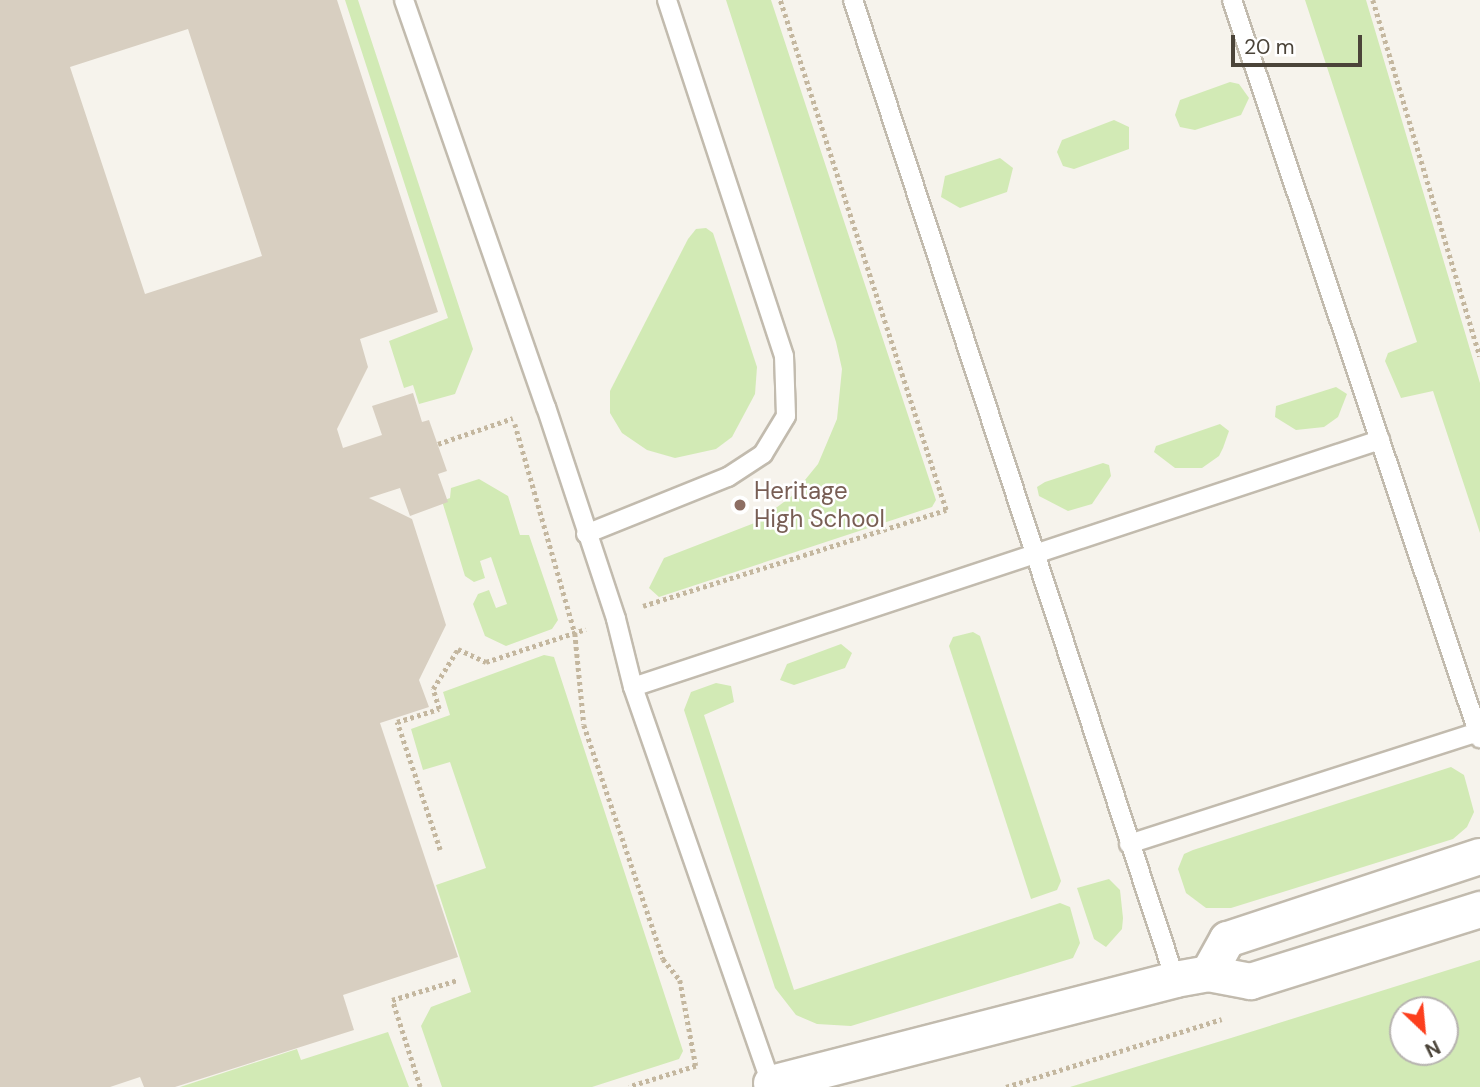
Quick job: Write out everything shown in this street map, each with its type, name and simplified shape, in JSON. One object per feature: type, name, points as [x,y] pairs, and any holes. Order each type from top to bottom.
[{"type":"street","points":[[1191,976],[1227,939],[1480,856]]},
{"type":"street","points":[[765,1085],[1191,976],[1250,981],[1480,909]]},
{"type":"lane","points":[[404,0],[586,534],[633,687],[765,1085]]},
{"type":"lane","points":[[586,534],[728,477],[763,454],[786,416],[784,356],[667,0]]},
{"type":"lane","points":[[853,0],[1129,844],[1191,976]]},
{"type":"lane","points":[[1129,844],[1479,735],[1232,0]]},
{"type":"lane","points":[[633,687],[1032,552],[1380,440]]},
{"type":"path","points":[[642,607],[946,510],[780,0]]},
{"type":"path","points":[[1373,0],[1480,356]]},
{"type":"path","points":[[438,444],[513,418]]},
{"type":"path","points":[[440,850],[397,722],[439,709],[433,689],[458,649],[486,662],[594,627]]},
{"type":"path","points":[[575,633],[584,725],[663,959],[680,980],[696,1066],[629,1087]]},
{"type":"path","points":[[421,1087],[392,1000],[458,980]]},
{"type":"green space","points":[[345,0],[358,0],[473,349],[455,394],[419,404],[413,385],[404,388],[389,341],[448,318]]},
{"type":"green space","points":[[726,0],[771,0],[936,500],[932,507],[659,597],[649,588],[664,558],[757,522],[792,496],[818,464],[837,419],[842,369],[836,342]]},
{"type":"green space","points":[[1305,0],[1366,0],[1480,383],[1480,533],[1433,391],[1401,398],[1385,361],[1388,353],[1417,342]]},
{"type":"green space","points":[[1230,82],[1239,84],[1249,98],[1241,115],[1195,130],[1180,127],[1175,115],[1180,100]]},
{"type":"green space","points":[[1114,120],[1129,127],[1129,149],[1074,169],[1063,166],[1057,152],[1062,140]]},
{"type":"green space","points":[[1000,158],[1013,168],[1007,192],[960,208],[941,197],[945,176]]},
{"type":"green space","points":[[706,228],[713,233],[757,367],[755,394],[732,437],[716,449],[675,458],[647,450],[622,433],[610,413],[610,391],[688,239],[696,229]]},
{"type":"green space","points":[[1336,387],[1347,394],[1338,417],[1324,427],[1296,430],[1275,417],[1276,406]]},
{"type":"green space","points":[[1220,424],[1229,431],[1223,448],[1219,456],[1202,468],[1175,468],[1154,452],[1156,446]]},
{"type":"green space","points":[[1103,463],[1109,465],[1111,476],[1092,504],[1068,511],[1039,496],[1037,487],[1045,482]]},
{"type":"green space","points":[[479,479],[508,496],[520,535],[529,535],[558,620],[552,629],[506,646],[485,636],[473,604],[478,594],[489,590],[496,608],[507,604],[491,557],[480,561],[485,578],[474,582],[465,576],[442,501],[450,498],[451,488]]},
{"type":"green space","points":[[973,632],[980,636],[1061,881],[1057,890],[1031,899],[949,646],[953,637]]},
{"type":"green space","points":[[841,644],[852,653],[845,668],[794,685],[780,680],[787,664]]},
{"type":"green space","points":[[544,655],[554,657],[683,1051],[679,1059],[592,1087],[442,1087],[421,1026],[431,1007],[471,992],[436,885],[486,868],[450,762],[423,770],[411,729],[450,715],[443,692]]},
{"type":"green space","points":[[716,683],[731,686],[734,702],[704,715],[794,990],[1060,903],[1070,907],[1080,943],[1073,958],[851,1026],[817,1024],[796,1015],[775,988],[684,710],[691,692]]},
{"type":"green space","points":[[1451,767],[1464,775],[1474,812],[1467,827],[1453,839],[1231,908],[1206,908],[1186,893],[1178,869],[1184,854]]},
{"type":"green space","points":[[1109,879],[1120,890],[1123,918],[1122,929],[1106,947],[1094,939],[1077,888]]},
{"type":"green space","points":[[1480,960],[1480,1087],[1070,1087],[1231,1038]]},
{"type":"green space","points":[[388,1032],[409,1087],[180,1087],[297,1049],[301,1060]]},
{"type":"building","points":[[0,0],[337,0],[438,312],[360,339],[368,367],[337,429],[343,448],[382,435],[372,406],[413,393],[422,422],[429,420],[447,471],[438,474],[448,502],[410,516],[400,488],[369,498],[412,519],[446,625],[419,680],[429,707],[380,723],[458,957],[343,995],[354,1030],[175,1087],[144,1087],[140,1077],[110,1087],[0,1087]],"holes":[[[188,29],[262,256],[145,294],[70,67]]]},
{"type":"place","name":"Heritage High School","points":[[740,505]]}]
